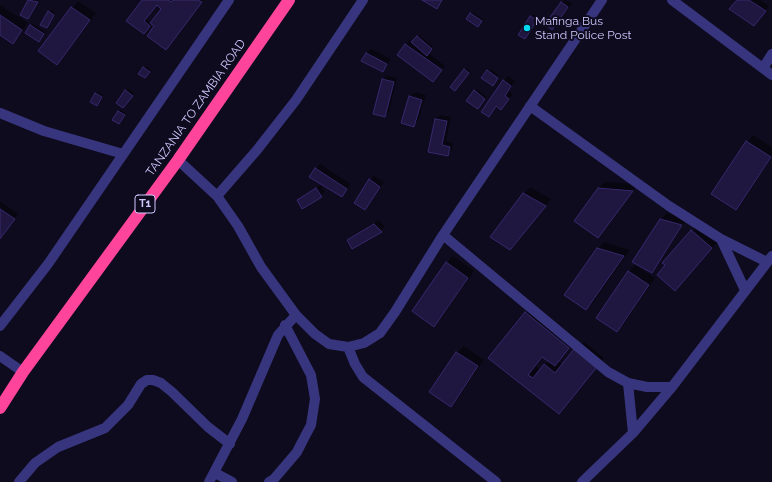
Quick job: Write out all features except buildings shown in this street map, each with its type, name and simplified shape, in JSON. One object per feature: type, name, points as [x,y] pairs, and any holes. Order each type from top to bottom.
[{"type":"highway","name":"TANZANIA TO ZAMBIA ROAD","points":[[0,408],[23,372],[178,160],[289,0]]},
{"type":"street","points":[[0,326],[48,264],[229,0]]},
{"type":"street","points":[[217,196],[257,150],[296,100],[363,0]]},
{"type":"street","points":[[178,160],[217,196],[238,226],[261,267],[296,315],[315,334],[328,344],[348,347],[364,343],[380,333],[395,312],[443,235],[602,0]]},
{"type":"street","points":[[672,0],[772,75]]},
{"type":"street","points":[[763,68],[772,54]]},
{"type":"street","points":[[530,106],[669,206],[721,239],[769,259],[672,387],[633,433],[582,482]]},
{"type":"street","points":[[0,113],[44,131],[123,154]]},
{"type":"street","points":[[443,235],[608,372],[628,383],[647,388],[672,387]]},
{"type":"street","points":[[721,239],[745,290]]},
{"type":"street","points":[[209,482],[230,444],[278,335],[285,325],[296,315]]},
{"type":"street","points":[[269,482],[274,479],[297,452],[311,425],[315,399],[311,375],[285,325]]},
{"type":"street","points":[[348,347],[355,364],[363,377],[496,482]]},
{"type":"street","points":[[0,356],[23,372]]},
{"type":"street","points":[[19,482],[35,463],[58,446],[105,428],[128,405],[141,384],[147,380],[153,380],[161,383],[208,427],[230,444]]},
{"type":"street","points":[[628,383],[633,433]]},
{"type":"street","points":[[215,472],[232,482]]},
{"type":"place","name":"Mafinga Bus Stand Police Post","points":[[527,28]]}]
